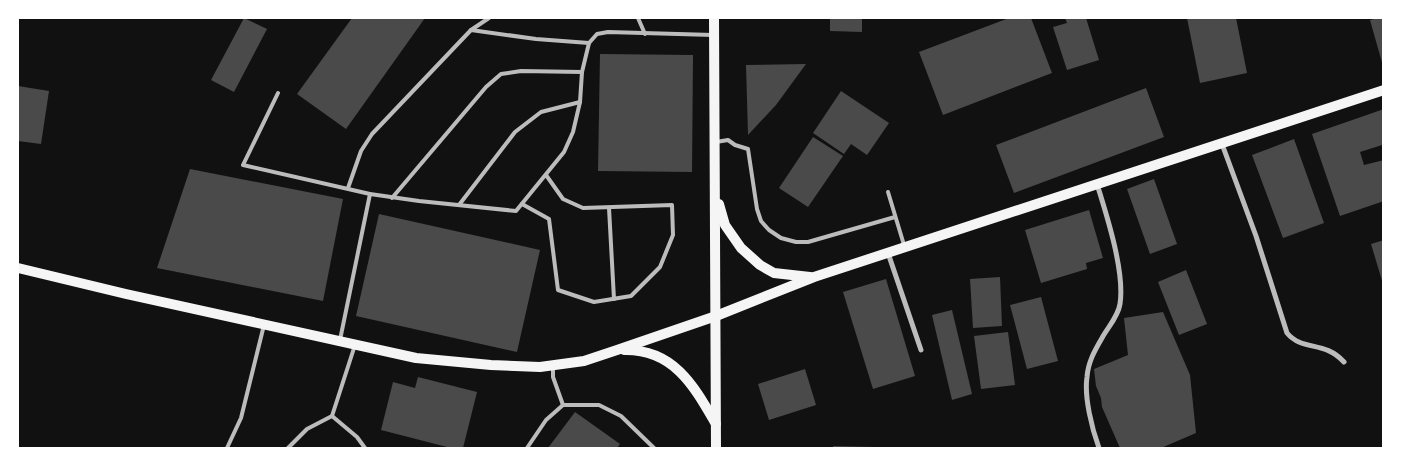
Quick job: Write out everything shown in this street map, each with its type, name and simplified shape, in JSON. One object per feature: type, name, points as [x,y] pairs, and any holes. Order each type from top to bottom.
[{"type":"main road","points":[[714,18],[716,448]]},
{"type":"main road","points":[[18,268],[416,358],[513,367],[540,367],[584,361],[716,316],[814,277],[1384,90]]},
{"type":"main road","points":[[716,194],[725,225],[741,248],[760,265],[774,274],[814,277]]},
{"type":"main road","points":[[617,350],[635,350],[654,354],[670,364],[686,377],[696,389],[716,425]]},
{"type":"street","points":[[1222,143],[1256,236],[1287,333],[1297,342],[1328,349],[1338,355],[1344,362]]},
{"type":"street","points":[[1098,184],[1109,226],[1120,288],[1118,310],[1092,356],[1086,378],[1089,407],[1099,448]]},
{"type":"street","points":[[888,252],[921,350]]},
{"type":"lane","points":[[348,188],[361,151],[372,134],[471,30],[489,18]]},
{"type":"lane","points":[[638,18],[645,34]]},
{"type":"lane","points":[[471,30],[536,40],[589,43]]},
{"type":"lane","points":[[278,93],[243,165],[392,198],[516,211],[564,152],[573,132],[580,102],[582,72],[589,43],[597,34],[608,32],[714,35]]},
{"type":"lane","points":[[392,198],[486,87],[501,74],[521,71],[582,72]]},
{"type":"lane","points":[[459,205],[515,132],[541,112],[580,102]]},
{"type":"lane","points":[[714,142],[728,140],[735,145],[748,149],[758,216],[764,226],[782,238],[803,243],[895,216]]},
{"type":"lane","points":[[522,204],[549,219],[558,290],[594,302],[631,296],[660,267],[672,235],[672,205],[583,208],[563,199],[546,174]]},
{"type":"lane","points":[[888,192],[905,247]]},
{"type":"lane","points":[[340,342],[370,194]]},
{"type":"lane","points":[[609,208],[614,299]]},
{"type":"lane","points":[[227,448],[241,418],[264,325]]},
{"type":"lane","points":[[288,448],[307,429],[332,416],[355,345]]},
{"type":"lane","points":[[553,365],[553,377],[562,405]]},
{"type":"lane","points":[[527,448],[546,420],[562,405],[599,405],[614,412],[621,416],[654,448]]},
{"type":"lane","points":[[332,416],[357,437],[365,448]]},
{"type":"building","points":[[244,18],[267,29],[234,92],[211,80]]},
{"type":"building","points":[[352,18],[425,18],[346,129],[297,94]]},
{"type":"building","points":[[830,18],[862,18],[862,32],[830,31]]},
{"type":"building","points":[[1009,18],[1031,18],[1052,73],[943,115],[919,52]]},
{"type":"building","points":[[1065,18],[1086,18],[1099,60],[1067,70],[1053,27],[1067,23]]},
{"type":"building","points":[[1187,18],[1236,18],[1247,73],[1200,83]]},
{"type":"building","points":[[1384,18],[1383,66],[1370,20]]},
{"type":"building","points":[[600,54],[693,55],[692,172],[598,171]]},
{"type":"building","points":[[806,64],[776,105],[748,135],[746,65]]},
{"type":"building","points":[[18,86],[49,91],[41,144],[18,141]]},
{"type":"building","points":[[1146,88],[1164,137],[1014,193],[996,145]]},
{"type":"building","points":[[841,91],[889,123],[867,155],[851,144],[844,154],[813,133]]},
{"type":"building","points":[[1384,109],[1384,149],[1382,145],[1360,152],[1364,165],[1384,160],[1384,201],[1340,216],[1312,134]]},
{"type":"building","points":[[813,137],[843,156],[808,207],[779,188]]},
{"type":"building","points":[[1294,139],[1324,223],[1283,238],[1252,155]]},
{"type":"building","points":[[190,169],[343,199],[323,301],[157,268]]},
{"type":"building","points":[[1154,179],[1177,244],[1150,254],[1127,189]]},
{"type":"building","points":[[1089,210],[1103,258],[1086,263],[1087,269],[1041,283],[1025,230]]},
{"type":"building","points":[[379,214],[540,250],[517,352],[356,316]]},
{"type":"building","points":[[1384,240],[1384,284],[1383,284],[1371,244]]},
{"type":"building","points":[[1186,270],[1207,324],[1179,335],[1158,282]]},
{"type":"building","points":[[1000,277],[1002,326],[973,328],[970,279]]},
{"type":"building","points":[[886,279],[915,376],[873,389],[843,292]]},
{"type":"building","points":[[1041,297],[1058,361],[1027,369],[1010,305]]},
{"type":"building","points":[[952,310],[972,394],[952,400],[932,315]]},
{"type":"building","points":[[1163,312],[1190,375],[1196,433],[1161,448],[1120,448],[1102,407],[1101,398],[1096,386],[1094,369],[1128,355],[1124,318]]},
{"type":"building","points":[[1008,332],[1015,385],[981,389],[974,336]]},
{"type":"building","points":[[805,369],[816,405],[769,420],[758,384]]},
{"type":"building","points":[[418,377],[477,392],[463,448],[451,448],[381,430],[393,382],[415,388]]},
{"type":"building","points":[[575,412],[620,444],[617,448],[548,448]]},
{"type":"building","points":[[833,446],[874,447],[874,448],[833,448]]}]
